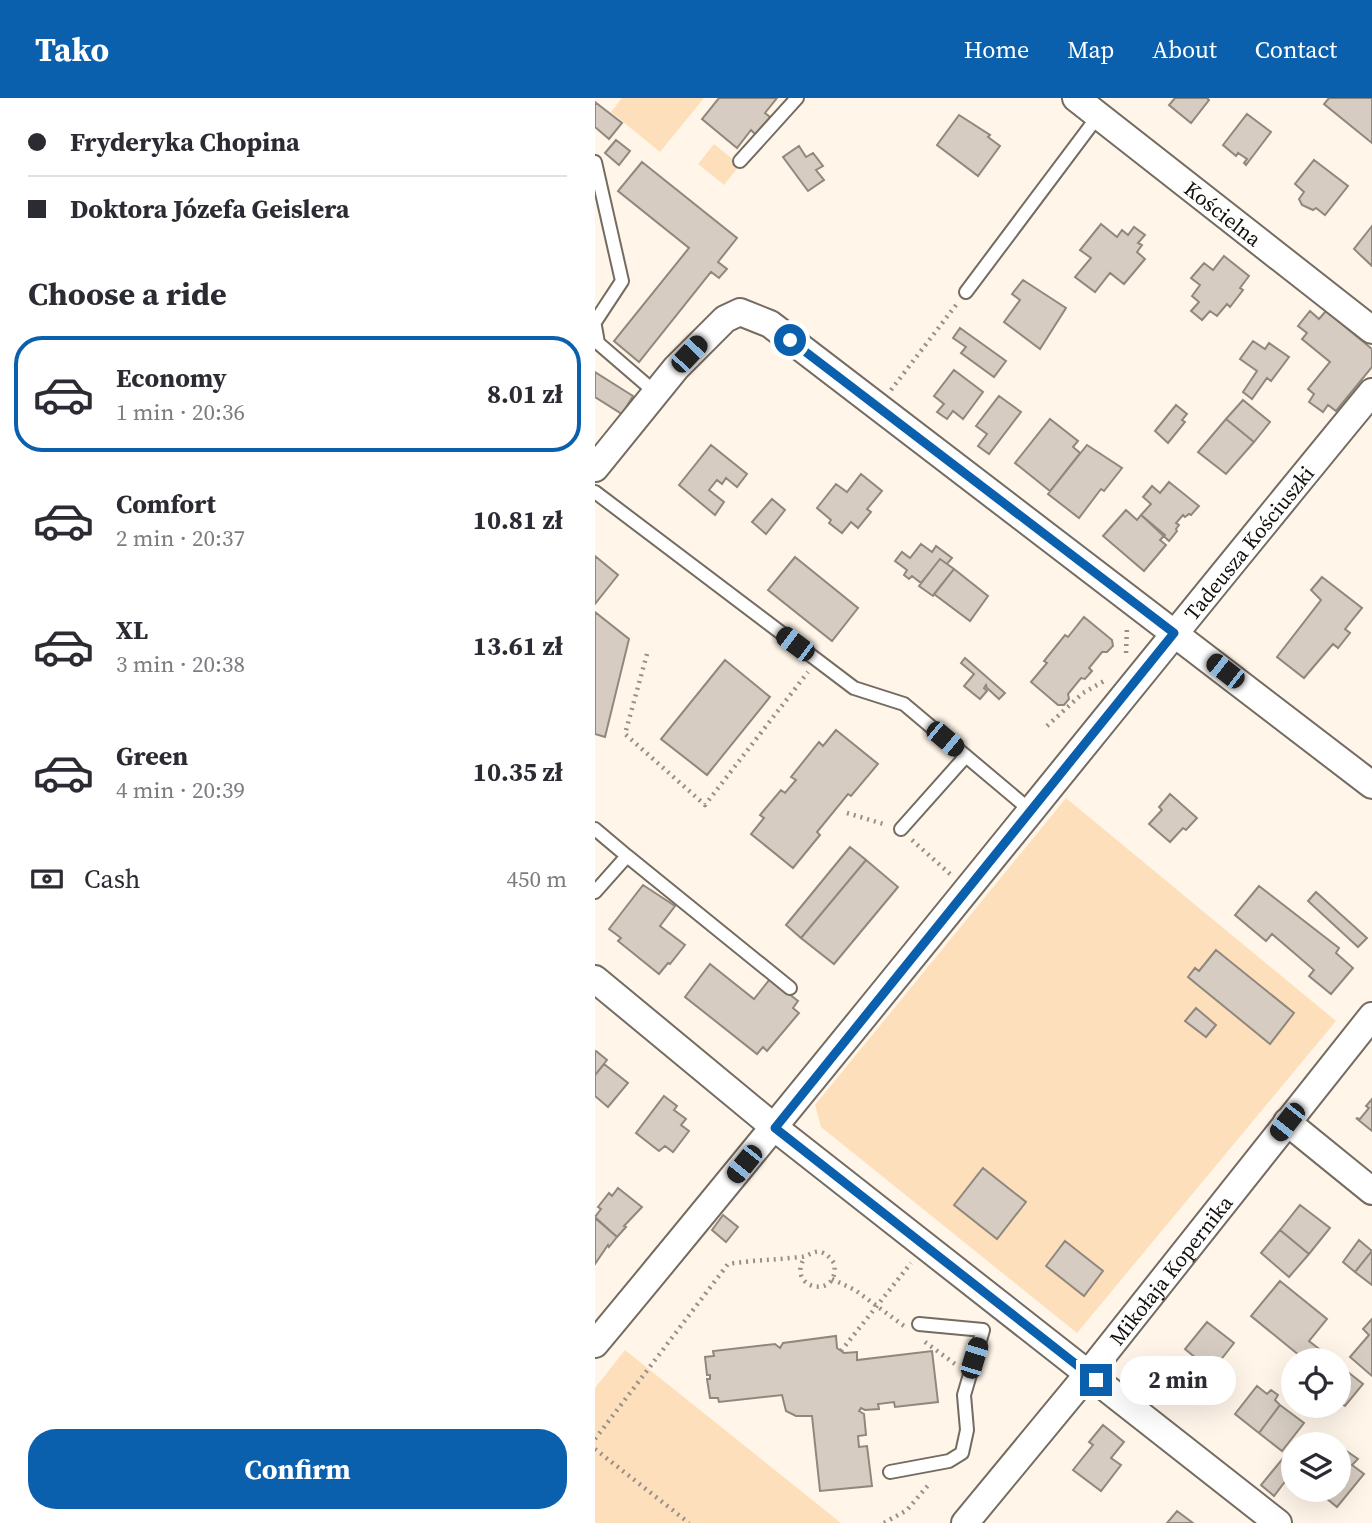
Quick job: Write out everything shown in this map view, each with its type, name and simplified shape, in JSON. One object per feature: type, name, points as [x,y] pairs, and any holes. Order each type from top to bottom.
[{"type":"street","name":"Kościelna","points":[[1076,98],[1372,330]]},
{"type":"street","points":[[595,468],[701,341],[725,319],[740,313],[770,324],[1372,785]]},
{"type":"street","name":"Tadeusza Kościuszki","points":[[595,1345],[775,1128],[1030,810],[1372,392]]},
{"type":"street","points":[[595,978],[775,1128],[992,1318],[1088,1374],[1276,1522]]},
{"type":"street","name":"Mikołaja Kopernika","points":[[965,1523],[1088,1374],[1372,1016]]},
{"type":"street","points":[[1287,1122],[1372,1191]]},
{"type":"lane","points":[[740,161],[797,98]]},
{"type":"lane","points":[[966,292],[1098,116]]},
{"type":"lane","points":[[595,163],[622,281],[595,324],[598,343],[656,393]]},
{"type":"lane","points":[[595,492],[854,688],[904,704],[1030,810]]},
{"type":"lane","points":[[901,829],[966,756]]},
{"type":"lane","points":[[595,829],[790,988]]},
{"type":"lane","points":[[595,892],[627,856]]},
{"type":"lane","points":[[890,1472],[949,1461],[962,1453],[967,1430],[964,1395],[992,1318],[915,1328]]},
{"type":"path","points":[[878,407],[966,292]]},
{"type":"path","points":[[1125,615],[1128,641],[1125,661]]},
{"type":"path","points":[[647,654],[625,734],[705,805],[817,660]]},
{"type":"path","points":[[1047,726],[1083,693],[1113,676]]},
{"type":"path","points":[[595,1439],[728,1264],[759,1258],[805,1257],[821,1252],[831,1258],[835,1268],[828,1284],[817,1287],[806,1283],[800,1273],[805,1257]]},
{"type":"path","points":[[841,1350],[917,1255]]},
{"type":"path","points":[[832,1279],[855,1290],[915,1328]]},
{"type":"path","points":[[921,1339],[955,1364]]},
{"type":"path","points":[[595,1449],[689,1523]]},
{"type":"path","points":[[884,1523],[907,1510],[949,1461]]},
{"type":"shaded area","points":[[622,98],[704,98],[660,152],[611,112]]},
{"type":"shaded area","points":[[714,144],[740,165],[724,185],[698,164]]},
{"type":"shaded area","points":[[1066,798],[1336,1021],[1077,1333],[821,1127],[815,1105]]},
{"type":"shaded area","points":[[625,1350],[841,1523],[595,1523],[595,1388]]},
{"type":"building","points":[[719,98],[777,98],[765,113],[770,117],[756,135],[751,130],[737,148],[702,119]]},
{"type":"building","points":[[1175,98],[1209,100],[1191,123],[1169,105]]},
{"type":"building","points":[[1329,98],[1372,98],[1372,143],[1324,104]]},
{"type":"building","points":[[595,102],[622,123],[609,139],[595,127]]},
{"type":"building","points":[[1247,114],[1271,132],[1246,165],[1244,163],[1247,159],[1238,153],[1236,156],[1223,145]]},
{"type":"building","points":[[959,115],[990,135],[988,137],[1000,146],[978,176],[937,145]]},
{"type":"building","points":[[616,140],[630,151],[619,165],[605,153]]},
{"type":"building","points":[[799,146],[806,157],[813,153],[823,166],[816,170],[824,180],[808,191],[783,157]]},
{"type":"building","points":[[1314,160],[1348,186],[1325,215],[1316,208],[1313,210],[1302,205],[1299,199],[1304,192],[1295,184]]},
{"type":"building","points":[[642,162],[737,238],[718,262],[727,269],[719,278],[711,272],[639,362],[614,341],[689,248],[618,191]]},
{"type":"building","points":[[1101,224],[1117,237],[1122,230],[1128,235],[1134,227],[1145,235],[1138,243],[1142,245],[1137,252],[1145,259],[1124,284],[1110,273],[1095,292],[1075,277],[1091,258],[1080,250]]},
{"type":"building","points":[[1372,226],[1372,266],[1354,249]]},
{"type":"building","points":[[1224,256],[1249,276],[1240,288],[1243,290],[1230,307],[1227,304],[1217,316],[1210,311],[1202,320],[1191,311],[1199,302],[1192,296],[1200,285],[1191,278],[1204,263],[1213,270]]},
{"type":"building","points":[[1023,280],[1066,308],[1040,349],[1004,322],[1020,300],[1012,294]]},
{"type":"building","points":[[1310,311],[1319,319],[1326,311],[1372,349],[1372,367],[1336,411],[1328,405],[1323,412],[1309,402],[1314,394],[1308,389],[1330,362],[1302,339],[1307,333],[1298,326]]},
{"type":"building","points":[[960,328],[1006,361],[994,377],[961,353],[966,347],[953,338]]},
{"type":"building","points":[[1253,341],[1265,349],[1269,343],[1289,357],[1271,381],[1267,378],[1252,399],[1243,392],[1257,371],[1240,359]]},
{"type":"building","points":[[954,370],[983,392],[963,419],[953,411],[947,419],[937,412],[944,404],[934,396]]},
{"type":"building","points":[[595,372],[633,396],[622,414],[595,397]]},
{"type":"building","points":[[999,396],[1021,412],[989,454],[978,446],[987,434],[976,426]]},
{"type":"building","points":[[1243,400],[1270,422],[1254,442],[1226,419]]},
{"type":"building","points":[[1176,405],[1187,414],[1182,420],[1185,422],[1168,443],[1155,431]]},
{"type":"building","points":[[1050,419],[1078,441],[1073,447],[1080,453],[1050,491],[1015,463]]},
{"type":"building","points":[[1226,419],[1254,442],[1226,474],[1198,452]]},
{"type":"building","points":[[711,445],[747,474],[737,487],[726,478],[722,484],[717,480],[709,490],[724,502],[715,515],[679,485]]},
{"type":"building","points":[[1087,445],[1122,468],[1104,491],[1101,489],[1079,518],[1048,494]]},
{"type":"building","points":[[861,474],[882,491],[867,509],[871,512],[858,528],[851,522],[842,533],[829,523],[831,520],[817,508],[836,484],[847,492]]},
{"type":"building","points":[[1169,482],[1199,506],[1191,515],[1183,515],[1176,523],[1179,525],[1177,531],[1169,541],[1141,515],[1151,504],[1143,497],[1152,486],[1160,493]]},
{"type":"building","points":[[772,499],[785,510],[766,534],[752,522]]},
{"type":"building","points":[[1126,510],[1137,520],[1141,515],[1165,535],[1160,540],[1166,545],[1144,571],[1103,536]]},
{"type":"building","points":[[921,544],[932,552],[936,546],[952,558],[947,564],[940,559],[921,583],[912,576],[909,579],[904,575],[907,570],[895,561],[902,552],[910,558]]},
{"type":"building","points":[[595,556],[618,575],[595,604]]},
{"type":"building","points":[[795,557],[858,608],[832,641],[768,590]]},
{"type":"building","points":[[940,559],[954,569],[933,596],[919,586]]},
{"type":"building","points":[[954,569],[988,596],[970,621],[934,594]]},
{"type":"building","points":[[1322,577],[1362,608],[1345,629],[1350,633],[1338,648],[1333,644],[1304,678],[1277,657],[1321,600],[1311,590]]},
{"type":"building","points":[[595,612],[629,639],[605,737],[595,734]]},
{"type":"building","points":[[1084,617],[1112,640],[1113,646],[1107,652],[1102,652],[1089,668],[1092,671],[1085,679],[1081,678],[1068,694],[1069,699],[1064,705],[1058,705],[1031,682],[1065,635],[1068,637]]},
{"type":"building","points":[[965,658],[1005,693],[999,699],[986,685],[984,688],[987,691],[980,699],[964,686],[974,674],[961,663]]},
{"type":"building","points":[[725,660],[770,697],[707,775],[661,739]]},
{"type":"building","points":[[836,730],[878,764],[851,796],[848,794],[817,832],[820,835],[793,868],[751,834],[764,818],[760,815],[781,790],[785,793],[796,780],[791,777],[819,742],[823,746]]},
{"type":"building","points":[[1170,794],[1197,818],[1170,842],[1149,824],[1162,810],[1159,807]]},
{"type":"building","points":[[850,847],[866,860],[801,938],[786,925]]},
{"type":"building","points":[[866,860],[898,887],[834,964],[801,938]]},
{"type":"building","points":[[643,885],[675,906],[660,926],[685,945],[659,974],[618,941],[621,938],[609,929]]},
{"type":"building","points":[[1259,886],[1339,948],[1336,953],[1353,968],[1331,994],[1309,976],[1314,970],[1272,934],[1266,941],[1235,915]]},
{"type":"building","points":[[1316,892],[1367,938],[1358,947],[1308,901]]},
{"type":"building","points":[[1216,950],[1294,1013],[1270,1044],[1188,977],[1195,968],[1199,971]]},
{"type":"building","points":[[710,964],[754,999],[770,979],[798,1001],[793,1008],[799,1013],[767,1051],[763,1047],[757,1054],[685,997]]},
{"type":"building","points":[[1196,1008],[1216,1025],[1206,1037],[1185,1021]]},
{"type":"building","points":[[595,1052],[607,1060],[595,1075]]},
{"type":"building","points":[[604,1064],[628,1083],[608,1107],[595,1096],[595,1075]]},
{"type":"building","points":[[664,1096],[677,1106],[674,1110],[686,1119],[681,1125],[689,1131],[673,1152],[665,1146],[659,1151],[636,1133]]},
{"type":"building","points":[[1372,1099],[1372,1131],[1356,1118],[1360,1119]]},
{"type":"building","points":[[983,1168],[1026,1202],[997,1239],[954,1205]]},
{"type":"building","points":[[618,1188],[642,1207],[617,1237],[595,1217],[601,1209],[598,1207],[609,1193],[612,1196]]},
{"type":"building","points":[[1300,1205],[1330,1228],[1309,1254],[1280,1230]]},
{"type":"building","points":[[723,1215],[738,1227],[726,1242],[712,1230]]},
{"type":"building","points":[[595,1218],[617,1237],[595,1264]]},
{"type":"building","points":[[1280,1230],[1309,1254],[1289,1277],[1261,1253]]},
{"type":"building","points":[[1359,1240],[1372,1251],[1355,1272],[1343,1262]]},
{"type":"building","points":[[1065,1241],[1103,1271],[1084,1296],[1046,1266]]},
{"type":"building","points":[[1372,1251],[1372,1285],[1355,1272]]},
{"type":"building","points":[[1280,1281],[1327,1319],[1309,1341],[1318,1348],[1290,1348],[1251,1316]]},
{"type":"building","points":[[1372,1319],[1372,1376],[1351,1358],[1369,1335],[1363,1329]]},
{"type":"building","points":[[1207,1322],[1234,1343],[1212,1371],[1185,1349]]},
{"type":"building","points":[[836,1336],[837,1348],[844,1353],[857,1352],[857,1360],[932,1351],[938,1402],[895,1407],[894,1402],[878,1404],[879,1409],[861,1408],[859,1411],[864,1414],[866,1435],[858,1436],[859,1447],[867,1446],[872,1486],[820,1491],[812,1416],[796,1416],[786,1411],[782,1395],[719,1402],[718,1398],[710,1398],[707,1379],[710,1379],[710,1375],[707,1375],[705,1357],[714,1356],[713,1351],[775,1344],[780,1348],[783,1343]]},
{"type":"building","points":[[1351,1374],[1363,1384],[1351,1399]]},
{"type":"building","points":[[1257,1386],[1267,1394],[1271,1390],[1278,1395],[1275,1400],[1280,1405],[1259,1433],[1235,1414]]},
{"type":"building","points":[[1280,1405],[1281,1418],[1297,1418],[1304,1423],[1297,1432],[1281,1432],[1281,1450],[1259,1433]]},
{"type":"building","points":[[1103,1425],[1124,1442],[1111,1458],[1121,1465],[1101,1491],[1073,1470],[1093,1445],[1089,1442]]},
{"type":"building","points":[[1351,1454],[1358,1459],[1352,1465],[1364,1474],[1351,1490]]},
{"type":"building","points":[[1281,1461],[1281,1487],[1274,1496],[1261,1485]]},
{"type":"building","points":[[1177,1511],[1193,1523],[1167,1523]]},
{"type":"route","points":[[790,340],[1174,633],[775,1128],[1096,1380]]}]
